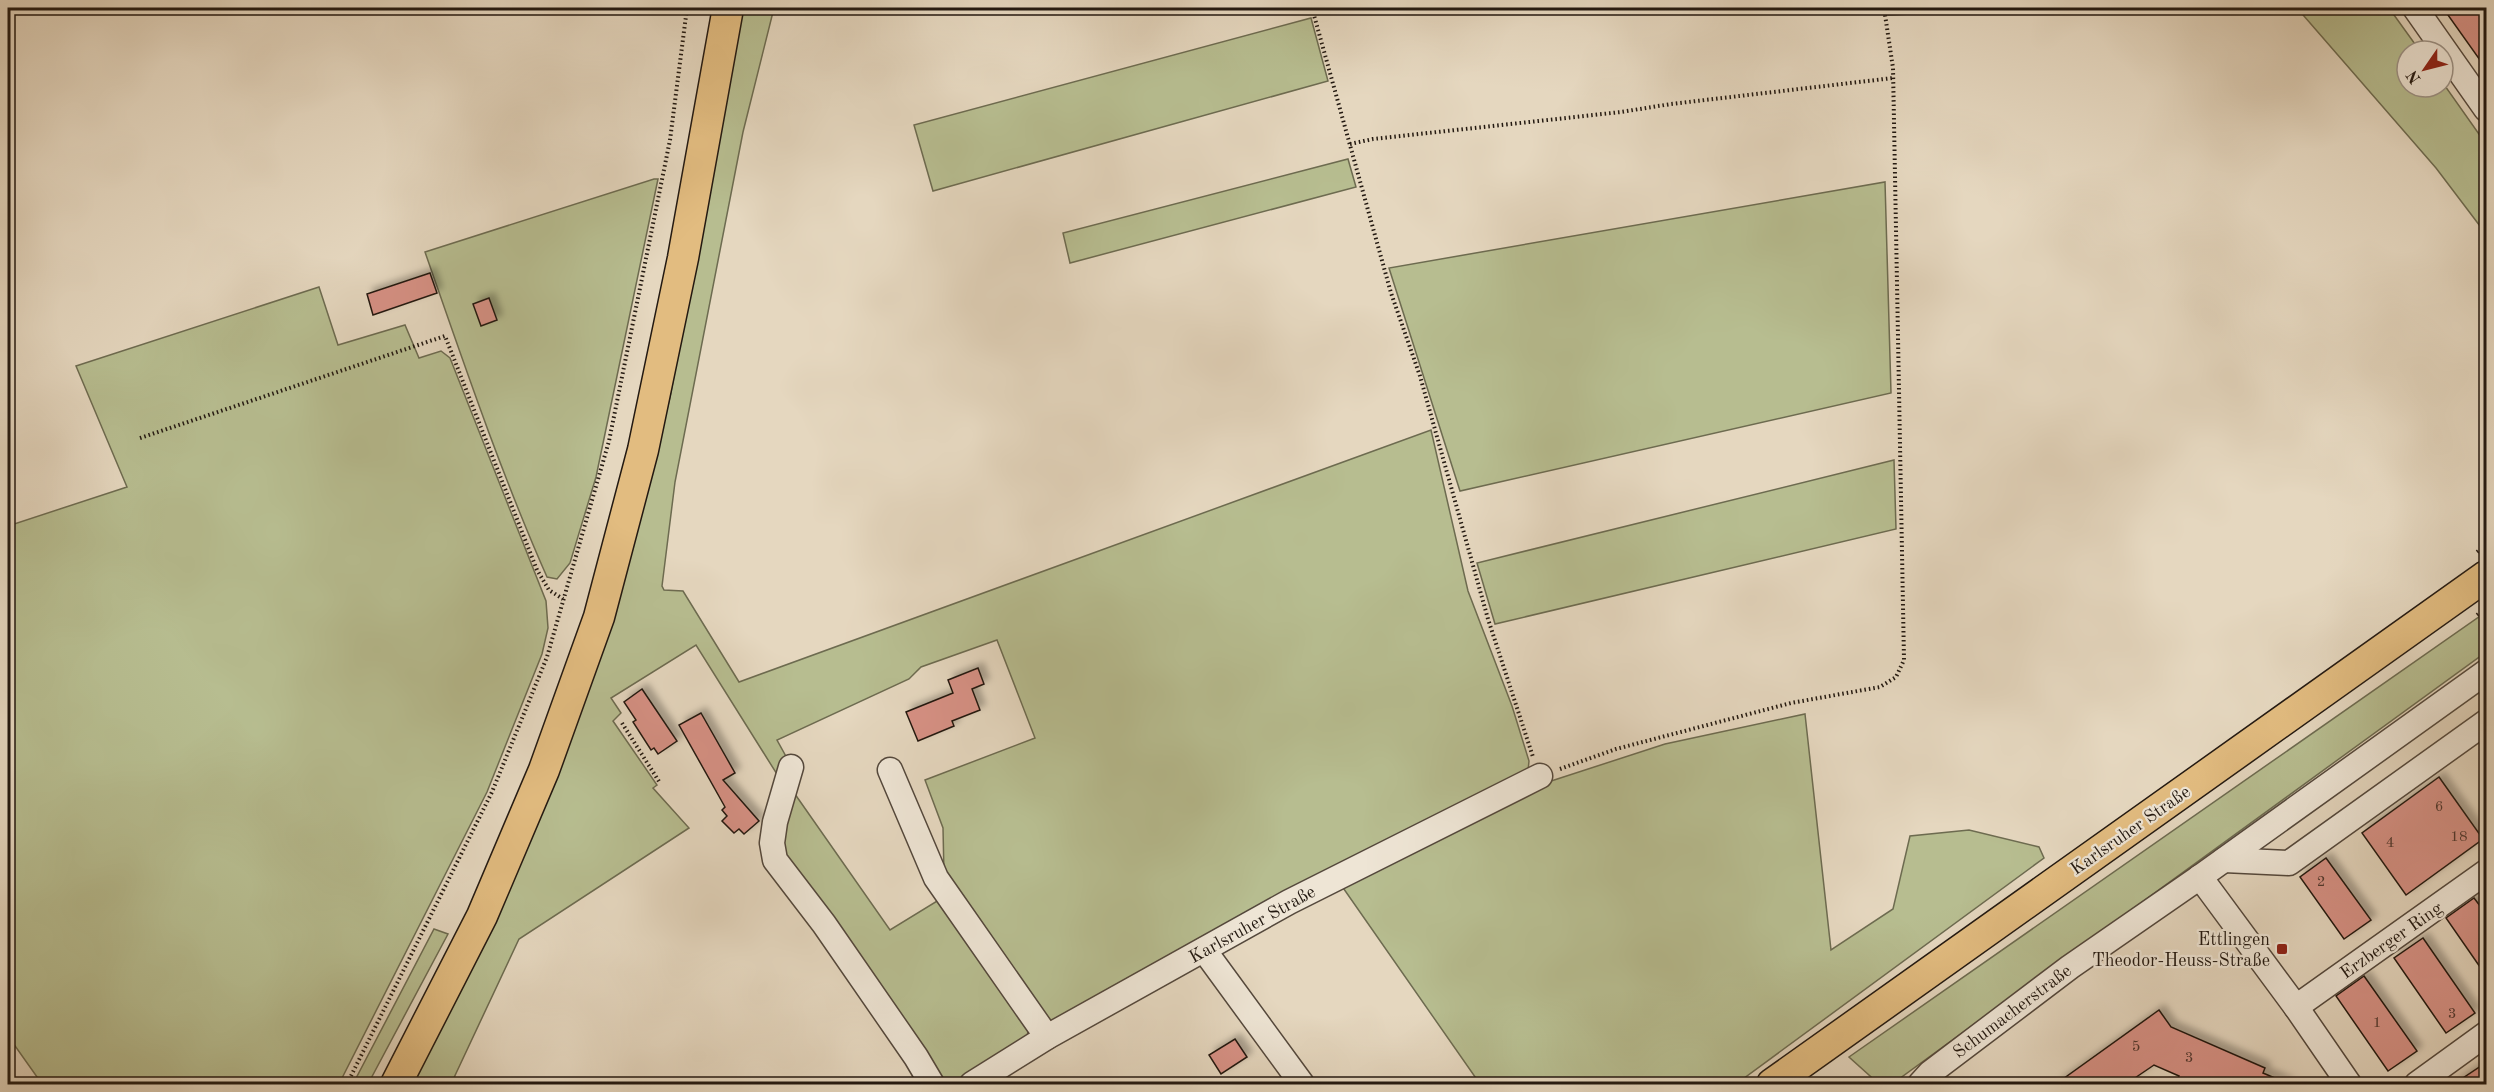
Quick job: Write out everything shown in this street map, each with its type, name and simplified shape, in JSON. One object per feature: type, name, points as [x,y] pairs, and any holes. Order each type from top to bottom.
[{"type":"main road","points":[[396,1084],[482,916],[544,770],[599,617],[643,450],[683,258],[728,8]]},
{"type":"main road","name":"Karlsruher Straße","points":[[1772,1084],[2487,576]]},
{"type":"street","points":[[2415,8],[2487,109]]},
{"type":"street","name":"Schumacherstraße","points":[[1920,1084],[1930,1073],[2070,967],[2487,672]]},
{"type":"street","points":[[2224,860],[2289,863],[2487,722]]},
{"type":"street","points":[[791,767],[775,822],[772,843],[775,860],[824,924],[916,1057],[932,1084]]},
{"type":"street","points":[[890,770],[936,878],[1047,1037]]},
{"type":"street","name":"Karlsruher Straße","points":[[972,1084],[1047,1037],[1289,902],[1540,776]]},
{"type":"street","name":"Erzberger Ring","points":[[2296,1007],[2487,872]]},
{"type":"street","points":[[2200,877],[2296,1007],[2349,1084]]},
{"type":"street","points":[[1204,950],[1302,1084]]},
{"type":"street","points":[[2416,1084],[2487,1034]]},
{"type":"path","points":[[347,1084],[492,792],[548,657],[609,441],[670,140],[687,8]]},
{"type":"path","points":[[1312,8],[1391,293],[1420,376],[1488,619],[1540,776],[1616,749],[1791,703],[1880,687],[1896,677],[1904,660],[1893,78],[1884,8]]},
{"type":"path","points":[[1350,144],[1373,139],[1610,114],[1671,104],[1893,78]]},
{"type":"path","points":[[140,438],[445,336],[537,570],[549,590],[563,599]]},
{"type":"path","points":[[622,723],[660,783]]},
{"type":"path","points":[[2154,1084],[2163,1078],[2176,1084]]},
{"type":"green space","points":[[743,8],[774,8],[743,132],[675,482],[662,586],[664,590],[683,591],[739,682],[1431,430],[1468,591],[1512,706],[1529,761],[1528,771],[1054,1024],[1042,1019],[944,875],[943,828],[925,780],[1035,738],[997,640],[921,667],[909,679],[777,740],[788,760],[780,779],[696,645],[611,698],[621,713],[613,721],[657,785],[653,788],[689,828],[519,939],[451,1084],[410,1084],[519,865],[596,669],[627,569],[670,397]]},
{"type":"green space","points":[[1887,8],[2062,8],[1888,15]]},
{"type":"green space","points":[[2297,8],[2389,8],[2411,39],[2395,39],[2395,99],[2454,99],[2486,144],[2486,234],[2436,168]]},
{"type":"green space","points":[[1311,18],[1328,81],[933,191],[914,125]]},
{"type":"green space","points":[[1348,159],[1356,187],[1070,263],[1063,233]]},
{"type":"green space","points":[[658,179],[596,477],[570,563],[557,579],[547,577],[498,456],[425,252]]},
{"type":"green space","points":[[1885,182],[1891,393],[1460,491],[1389,268]]},
{"type":"green space","points":[[319,287],[338,345],[405,325],[419,358],[441,351],[450,358],[546,601],[548,628],[542,654],[487,792],[339,1084],[42,1084],[8,1036],[8,526],[127,487],[76,366]]},
{"type":"green space","points":[[1894,460],[1896,529],[1495,624],[1477,563]]},
{"type":"green space","points":[[2486,612],[2486,652],[1892,1084],[1879,1084],[1849,1057]]},
{"type":"green space","points":[[1805,714],[1831,950],[1893,909],[1910,836],[1969,830],[2039,847],[2044,858],[1736,1084],[1480,1084],[1339,882],[1545,783],[1665,744]]},
{"type":"green space","points":[[790,787],[890,930],[942,898],[1030,1022],[1025,1046],[962,1084],[939,1084],[782,859]]},
{"type":"green space","points":[[434,929],[448,934],[368,1084],[353,1084]]},
{"type":"building","points":[[2443,8],[2482,8],[2487,13],[2487,70]]},
{"type":"building","points":[[430,273],[437,293],[373,315],[367,294]]},
{"type":"building","points":[[489,298],[497,320],[481,326],[473,304]]},
{"type":"building","points":[[978,668],[984,684],[972,689],[980,710],[952,721],[954,726],[918,741],[906,712],[953,693],[948,680]]},
{"type":"building","points":[[642,689],[677,741],[658,754],[654,748],[651,750],[633,722],[636,720],[624,702]]},
{"type":"building","points":[[701,713],[735,773],[723,780],[759,821],[744,834],[739,829],[734,833],[722,821],[727,816],[722,810],[725,807],[679,725]]},
{"type":"building","points":[[2439,777],[2483,839],[2406,895],[2362,833]]},
{"type":"building","points":[[2326,858],[2371,920],[2344,939],[2300,877]]},
{"type":"building","points":[[2474,898],[2487,915],[2487,977],[2446,918]]},
{"type":"building","points":[[2423,938],[2475,1013],[2446,1033],[2394,958]]},
{"type":"building","points":[[2364,976],[2417,1051],[2388,1071],[2336,996]]},
{"type":"building","points":[[2159,1010],[2171,1027],[2265,1068],[2263,1073],[2289,1084],[2185,1084],[2177,1081],[2179,1076],[2154,1065],[2126,1084],[2056,1084]]},
{"type":"building","points":[[1235,1039],[1247,1057],[1221,1074],[1209,1055]]},
{"type":"building","points":[[2487,1062],[2487,1084],[2454,1084]]},
{"type":"place","name":"Ettlingen Theodor-Heuss-Straße","points":[[2282,949]]}]
